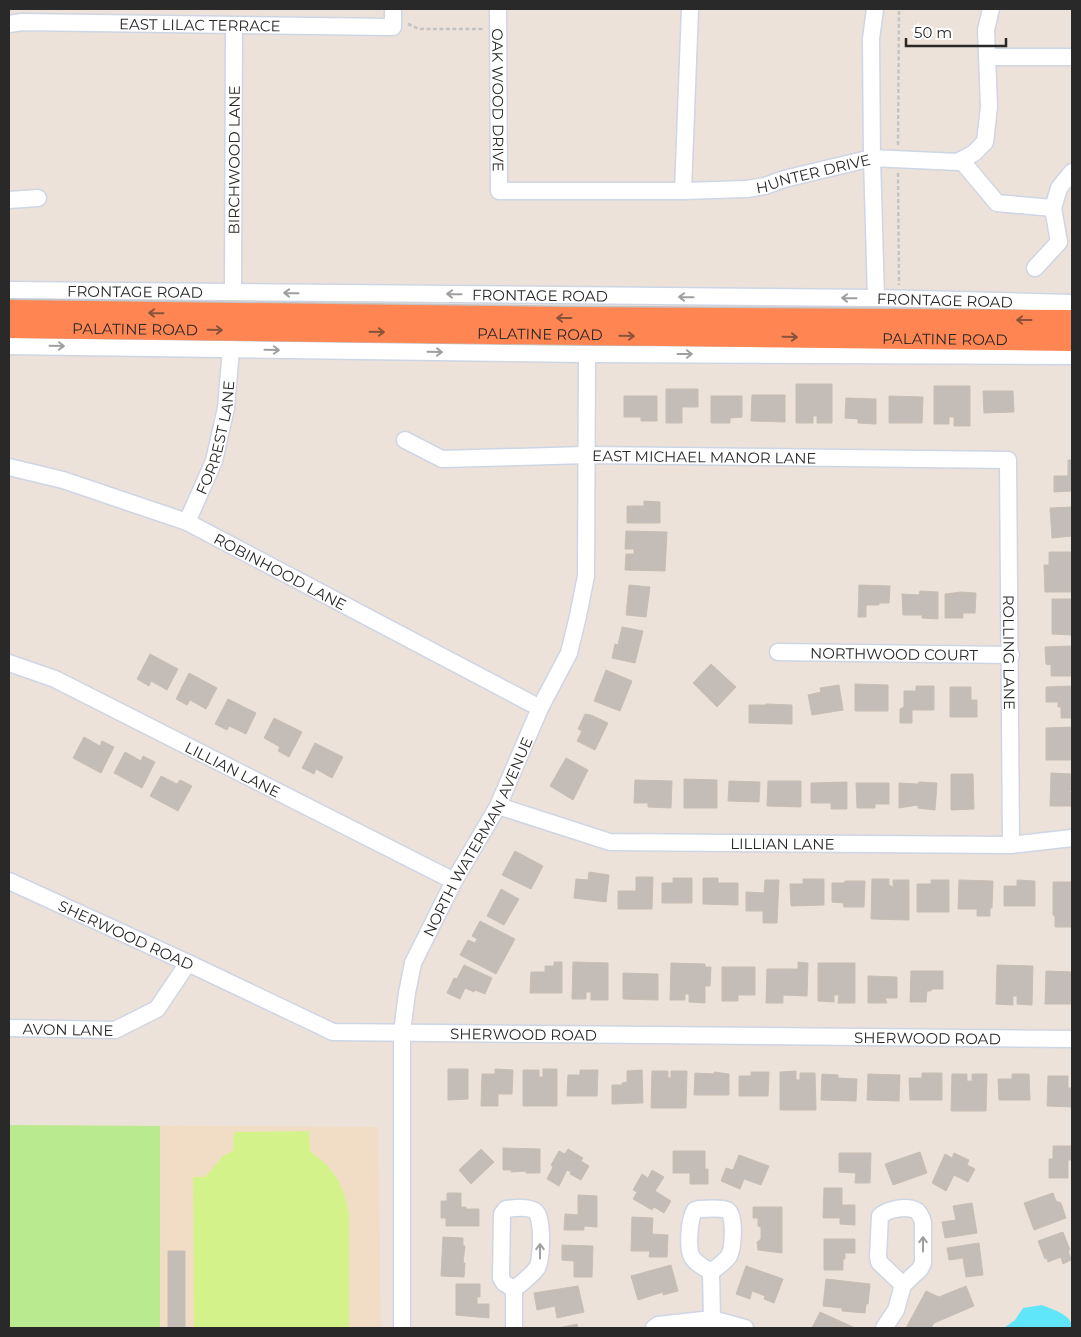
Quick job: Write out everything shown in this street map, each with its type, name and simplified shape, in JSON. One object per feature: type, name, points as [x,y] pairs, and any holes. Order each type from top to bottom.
[{"type":"highway","name":"PALATINE ROAD","points":[[9,311],[550,318],[1072,321]]},
{"type":"highway","name":"PALATINE ROAD","points":[[9,327],[1072,340]]},
{"type":"street","name":"OAK WOOD DRIVE","points":[[498,9],[500,191]]},
{"type":"street","points":[[683,191],[690,9]]},
{"type":"street","points":[[875,9],[871,38],[876,298]]},
{"type":"street","points":[[991,9],[986,30],[989,107],[985,142],[974,153],[961,160],[997,203],[1052,208]]},
{"type":"street","name":"EAST LILAC TERRACE","points":[[9,24],[22,22],[234,26],[393,18]]},
{"type":"street","name":"BIRCHWOOD LANE","points":[[233,292],[234,26]]},
{"type":"street","points":[[987,57],[1072,57]]},
{"type":"street","name":"HUNTER DRIVE","points":[[500,191],[683,191],[747,188],[765,186],[784,179],[872,158],[958,162],[961,160]]},
{"type":"street","points":[[1035,268],[1059,242],[1052,208],[1059,188],[1072,172]]},
{"type":"street","points":[[9,200],[38,198]]},
{"type":"street","name":"FRONTAGE ROAD","points":[[9,290],[876,298],[1072,303]]},
{"type":"street","points":[[9,346],[587,354],[1072,356]]},
{"type":"street","name":"FORREST LANE","points":[[187,522],[214,460],[226,408],[231,349]]},
{"type":"street","name":"NORTH WATERMAN AVENUE","points":[[402,1328],[402,1032],[406,993],[412,963],[454,881],[498,806],[540,708],[568,653],[586,576],[587,354]]},
{"type":"street","name":"EAST MICHAEL MANOR LANE","points":[[405,440],[442,459],[587,455],[1008,460]]},
{"type":"street","name":"ROLLING LANE","points":[[1008,460],[1011,845]]},
{"type":"street","name":"ROBINHOOD LANE","points":[[9,467],[63,480],[187,522],[540,708]]},
{"type":"street","name":"NORTHWOOD COURT","points":[[778,652],[1011,655]]},
{"type":"street","name":"LILLIAN LANE","points":[[9,663],[55,679],[454,881]]},
{"type":"street","name":"LILLIAN LANE","points":[[498,806],[610,842],[1011,845],[1072,838]]},
{"type":"street","name":"SHERWOOD ROAD","points":[[9,881],[333,1032],[1072,1039]]},
{"type":"street","name":"AVON LANE","points":[[9,1028],[115,1030],[157,1009],[188,963]]},
{"type":"street","points":[[514,1289],[504,1283],[501,1278],[502,1214],[506,1209],[532,1209],[537,1212],[540,1219],[540,1261],[536,1268],[514,1289],[514,1328]]},
{"type":"street","points":[[711,1272],[712,1319]]},
{"type":"street","points":[[884,1328],[896,1310],[903,1285]]},
{"type":"street","points":[[654,1328],[658,1325],[712,1319],[744,1328]]},
{"type":"path","points":[[393,18],[419,29],[498,29]]},
{"type":"shaded area","points":[[9,1125],[378,1127],[381,1328],[9,1328]]},
{"type":"green space","points":[[9,1125],[160,1126],[160,1328],[9,1328]]},
{"type":"green space","points":[[309,1131],[310,1151],[326,1164],[337,1178],[344,1194],[349,1214],[349,1328],[194,1328],[193,1177],[205,1177],[224,1155],[233,1151],[234,1132]]},
{"type":"green space","points":[[9,1198],[10,1328],[9,1328]]},
{"type":"water","points":[[1042,1305],[1069,1319],[1072,1328],[1004,1328],[1015,1320],[1023,1308]]},
{"type":"building","points":[[796,384],[832,384],[832,423],[817,423],[817,416],[813,416],[813,423],[796,423]]},
{"type":"building","points":[[934,386],[970,386],[970,426],[954,426],[954,417],[949,417],[949,424],[934,424]]},
{"type":"building","points":[[666,389],[698,389],[698,407],[682,407],[682,423],[666,423]]},
{"type":"building","points":[[983,391],[1013,391],[1014,412],[984,413]]},
{"type":"building","points":[[752,395],[785,395],[785,422],[751,421]]},
{"type":"building","points":[[624,396],[657,396],[657,421],[641,421],[641,417],[624,417]]},
{"type":"building","points":[[711,396],[742,396],[742,417],[730,418],[730,423],[711,423]]},
{"type":"building","points":[[889,396],[923,397],[922,423],[889,423]]},
{"type":"building","points":[[846,398],[876,399],[876,424],[858,423],[858,419],[845,418]]},
{"type":"building","points":[[1068,460],[1072,460],[1072,491],[1054,492],[1054,476],[1068,476]]},
{"type":"building","points":[[644,501],[660,502],[660,523],[627,523],[627,506],[644,506]]},
{"type":"building","points":[[1072,507],[1072,536],[1052,538],[1050,508]]},
{"type":"building","points":[[626,531],[667,532],[665,571],[625,570],[626,554],[634,554],[634,549],[625,549]]},
{"type":"building","points":[[1049,552],[1072,552],[1072,592],[1045,592],[1044,565],[1049,565]]},
{"type":"building","points":[[629,585],[650,587],[646,617],[626,615]]},
{"type":"building","points":[[859,585],[890,586],[889,603],[866,605],[866,617],[858,617]]},
{"type":"building","points":[[920,591],[938,592],[938,619],[922,618],[922,615],[903,615],[902,594],[919,595]]},
{"type":"building","points":[[976,593],[975,613],[963,613],[963,618],[945,618],[945,594]]},
{"type":"building","points":[[1052,599],[1072,599],[1072,635],[1052,634]]},
{"type":"building","points":[[622,627],[643,631],[635,663],[612,658],[615,644],[618,645]]},
{"type":"building","points":[[1071,646],[1072,676],[1051,676],[1051,665],[1046,664],[1045,647]]},
{"type":"building","points":[[150,654],[178,669],[167,690],[151,681],[149,686],[137,679]]},
{"type":"building","points":[[711,664],[736,687],[717,707],[693,683]]},
{"type":"building","points":[[606,670],[632,681],[620,711],[594,701]]},
{"type":"building","points":[[189,673],[217,688],[206,709],[190,700],[187,705],[176,699]]},
{"type":"building","points":[[855,684],[888,685],[888,711],[855,711]]},
{"type":"building","points":[[839,685],[843,710],[812,715],[808,695],[821,692],[820,688]]},
{"type":"building","points":[[916,686],[934,686],[934,710],[912,710],[912,723],[900,723],[900,709],[904,707],[904,691],[916,691]]},
{"type":"building","points":[[1072,686],[1072,718],[1061,718],[1061,707],[1058,707],[1058,702],[1046,702],[1046,687]]},
{"type":"building","points":[[950,687],[971,687],[971,700],[977,700],[977,717],[950,717]]},
{"type":"building","points":[[228,699],[256,713],[246,734],[229,726],[227,730],[215,724]]},
{"type":"building","points":[[749,705],[792,705],[792,724],[749,723]]},
{"type":"building","points":[[585,714],[608,723],[595,750],[577,741],[582,731],[578,729]]},
{"type":"building","points":[[274,718],[302,732],[289,757],[278,751],[280,747],[264,738]]},
{"type":"building","points":[[1072,727],[1072,760],[1046,760],[1046,728]]},
{"type":"building","points":[[84,737],[100,746],[102,741],[114,747],[101,773],[73,758]]},
{"type":"building","points":[[315,743],[343,757],[332,778],[316,769],[314,774],[302,768]]},
{"type":"building","points":[[125,752],[141,761],[143,756],[155,762],[142,788],[114,773]]},
{"type":"building","points":[[566,758],[588,770],[573,800],[550,786]]},
{"type":"building","points":[[1051,773],[1072,774],[1072,791],[1069,791],[1072,794],[1072,806],[1050,806]]},
{"type":"building","points":[[951,774],[973,774],[974,809],[951,810]]},
{"type":"building","points":[[161,776],[177,784],[180,780],[192,786],[178,811],[150,796]]},
{"type":"building","points":[[684,779],[717,780],[717,808],[684,808]]},
{"type":"building","points":[[635,780],[672,781],[671,808],[648,807],[648,803],[634,803]]},
{"type":"building","points":[[729,781],[760,782],[759,802],[728,801]]},
{"type":"building","points":[[768,781],[801,781],[801,807],[767,806]]},
{"type":"building","points":[[847,782],[847,809],[831,809],[831,803],[811,803],[811,783]]},
{"type":"building","points":[[919,782],[937,783],[935,810],[918,808],[918,805],[899,808],[899,783],[918,784]]},
{"type":"building","points":[[856,783],[889,783],[889,804],[875,804],[875,808],[857,808]]},
{"type":"building","points":[[515,851],[543,866],[531,889],[502,875]]},
{"type":"building","points":[[589,872],[609,875],[606,902],[574,898],[576,879],[588,880]]},
{"type":"building","points":[[636,877],[653,877],[652,909],[618,909],[618,891],[636,891]]},
{"type":"building","points":[[673,878],[692,878],[692,903],[662,903],[662,883],[673,883]]},
{"type":"building","points":[[703,878],[718,878],[718,883],[738,883],[738,905],[703,904]]},
{"type":"building","points":[[803,879],[824,879],[824,905],[791,906],[790,884],[803,884]]},
{"type":"building","points":[[872,879],[889,879],[889,885],[893,887],[893,880],[909,880],[909,920],[871,919]]},
{"type":"building","points":[[765,880],[779,880],[777,923],[763,923],[763,911],[746,911],[746,892],[764,893]]},
{"type":"building","points":[[931,880],[949,880],[949,912],[917,912],[917,884],[931,884]]},
{"type":"building","points":[[959,880],[993,881],[990,916],[977,916],[977,909],[958,909]]},
{"type":"building","points":[[1017,880],[1035,881],[1035,906],[1004,906],[1004,886],[1017,886]]},
{"type":"building","points":[[845,881],[865,881],[864,907],[844,907],[843,903],[832,902],[832,883],[844,883]]},
{"type":"building","points":[[1053,882],[1072,882],[1072,927],[1055,927]]},
{"type":"building","points":[[501,889],[519,899],[504,925],[487,916]]},
{"type":"building","points":[[480,921],[515,939],[496,974],[460,955],[468,940],[475,943],[477,939],[472,936]]},
{"type":"building","points":[[554,962],[562,962],[562,993],[530,993],[531,972],[545,972],[545,966],[554,966]]},
{"type":"building","points":[[573,962],[608,963],[608,1000],[591,1000],[591,992],[586,992],[586,999],[572,999]]},
{"type":"building","points":[[798,962],[808,963],[807,996],[783,995],[783,1003],[766,1003],[767,969],[798,969]]},
{"type":"building","points":[[671,963],[705,964],[705,967],[711,967],[710,986],[705,986],[705,1003],[689,1002],[689,994],[685,994],[685,1000],[670,1000]]},
{"type":"building","points":[[818,963],[855,963],[855,1003],[838,1003],[839,995],[834,995],[834,1002],[818,1001]]},
{"type":"building","points":[[464,965],[492,978],[485,994],[465,988],[460,999],[447,993],[454,978],[457,979]]},
{"type":"building","points":[[997,965],[1033,966],[1032,1005],[1017,1004],[1017,996],[1013,996],[1013,1005],[996,1004]]},
{"type":"building","points":[[722,967],[755,967],[755,995],[738,995],[738,1001],[722,1001]]},
{"type":"building","points":[[911,971],[943,971],[943,989],[927,991],[926,1002],[910,1002]]},
{"type":"building","points":[[1046,971],[1072,972],[1072,1004],[1045,1004]]},
{"type":"building","points":[[623,973],[658,974],[658,1000],[623,999]]},
{"type":"building","points":[[868,976],[897,977],[897,998],[885,998],[887,1003],[868,1003]]},
{"type":"building","points":[[448,1069],[468,1069],[468,1099],[448,1100]]},
{"type":"building","points":[[495,1069],[513,1070],[512,1094],[498,1094],[498,1106],[481,1106],[482,1074],[495,1074]]},
{"type":"building","points":[[543,1069],[557,1069],[557,1106],[523,1106],[523,1070],[539,1070],[539,1077],[543,1077]]},
{"type":"building","points":[[580,1070],[598,1070],[597,1096],[567,1096],[568,1075],[580,1075]]},
{"type":"building","points":[[642,1070],[643,1103],[612,1104],[612,1085],[622,1085],[622,1083],[627,1082],[627,1071]]},
{"type":"building","points":[[652,1071],[668,1071],[668,1078],[671,1078],[671,1071],[687,1071],[686,1108],[651,1108]]},
{"type":"building","points":[[796,1071],[796,1080],[800,1080],[800,1073],[815,1073],[816,1110],[780,1110],[780,1072]]},
{"type":"building","points":[[714,1072],[729,1074],[729,1095],[694,1095],[695,1073],[714,1074]]},
{"type":"building","points":[[751,1072],[769,1072],[768,1096],[739,1096],[739,1076],[751,1076]]},
{"type":"building","points":[[922,1073],[942,1073],[942,1100],[910,1100],[909,1078],[922,1078]]},
{"type":"building","points":[[822,1074],[838,1075],[838,1078],[857,1079],[856,1101],[821,1100]]},
{"type":"building","points":[[868,1074],[900,1075],[899,1101],[867,1100]]},
{"type":"building","points":[[952,1074],[967,1074],[967,1081],[972,1081],[972,1074],[987,1074],[986,1111],[951,1111]]},
{"type":"building","points":[[1012,1074],[1029,1074],[1030,1100],[999,1100],[998,1079],[1012,1079]]},
{"type":"building","points":[[1048,1076],[1068,1076],[1068,1088],[1072,1088],[1072,1107],[1047,1106]]},
{"type":"building","points":[[1053,1146],[1071,1146],[1071,1160],[1068,1160],[1068,1178],[1049,1178],[1049,1159],[1053,1159]]},
{"type":"building","points":[[503,1148],[540,1149],[540,1173],[503,1170]]},
{"type":"building","points":[[481,1149],[494,1162],[471,1184],[459,1170]]},
{"type":"building","points":[[568,1149],[583,1158],[581,1161],[589,1166],[581,1180],[570,1174],[571,1172],[567,1170],[559,1186],[547,1179],[553,1167],[551,1165],[559,1151],[565,1154]]},
{"type":"building","points":[[673,1151],[705,1151],[705,1169],[708,1169],[708,1184],[690,1184],[690,1173],[673,1173]]},
{"type":"building","points":[[920,1152],[927,1173],[893,1185],[885,1164]]},
{"type":"building","points":[[839,1153],[871,1153],[870,1183],[855,1183],[856,1173],[839,1172]]},
{"type":"building","points":[[954,1153],[969,1160],[967,1165],[975,1169],[968,1182],[954,1175],[946,1191],[932,1183],[945,1154],[952,1158]]},
{"type":"building","points":[[739,1155],[769,1166],[761,1185],[744,1179],[740,1189],[721,1181],[726,1168],[733,1170]]},
{"type":"building","points":[[652,1170],[664,1177],[655,1191],[671,1201],[664,1213],[654,1207],[652,1210],[633,1199],[637,1192],[633,1190],[642,1174],[648,1178]]},
{"type":"building","points":[[824,1188],[842,1188],[842,1205],[855,1205],[855,1225],[840,1224],[840,1218],[823,1218]]},
{"type":"building","points":[[447,1193],[461,1193],[461,1207],[479,1209],[479,1226],[446,1226],[446,1218],[441,1218],[441,1201],[447,1201]]},
{"type":"building","points":[[1053,1193],[1056,1201],[1061,1203],[1066,1218],[1034,1230],[1024,1203]]},
{"type":"building","points":[[578,1195],[597,1196],[597,1227],[584,1226],[584,1230],[564,1230],[565,1214],[578,1215]]},
{"type":"building","points":[[972,1203],[977,1233],[945,1238],[942,1222],[956,1220],[953,1206]]},
{"type":"building","points":[[753,1207],[782,1207],[782,1253],[758,1250],[757,1242],[761,1239],[761,1227],[758,1226],[758,1218],[753,1218]]},
{"type":"building","points":[[632,1217],[653,1218],[652,1234],[668,1235],[667,1257],[649,1257],[650,1251],[631,1251]]},
{"type":"building","points":[[1063,1232],[1070,1250],[1068,1250],[1071,1260],[1063,1264],[1061,1257],[1048,1262],[1038,1241]]},
{"type":"building","points":[[443,1237],[463,1238],[463,1246],[465,1246],[464,1277],[441,1276]]},
{"type":"building","points":[[824,1239],[855,1239],[855,1253],[845,1253],[843,1270],[824,1270]]},
{"type":"building","points":[[979,1243],[983,1275],[966,1277],[963,1258],[949,1260],[947,1248]]},
{"type":"building","points":[[562,1245],[593,1246],[592,1277],[574,1277],[574,1261],[562,1260]]},
{"type":"building","points":[[168,1251],[185,1251],[185,1328],[168,1328]]},
{"type":"building","points":[[671,1265],[678,1291],[663,1295],[663,1292],[638,1300],[631,1276]]},
{"type":"building","points":[[746,1266],[783,1279],[774,1303],[764,1299],[765,1296],[752,1291],[750,1299],[736,1294]]},
{"type":"building","points":[[826,1279],[870,1284],[865,1313],[842,1311],[842,1308],[823,1306]]},
{"type":"building","points":[[456,1284],[480,1284],[480,1297],[477,1297],[477,1304],[489,1304],[489,1318],[456,1315]]},
{"type":"building","points":[[578,1286],[584,1312],[557,1318],[555,1306],[537,1310],[534,1293]]},
{"type":"building","points":[[966,1286],[974,1306],[934,1323],[931,1328],[906,1328],[926,1291],[939,1297]]},
{"type":"building","points":[[820,1312],[853,1327],[812,1328]]},
{"type":"building","points":[[577,1324],[578,1328],[558,1328]]}]
